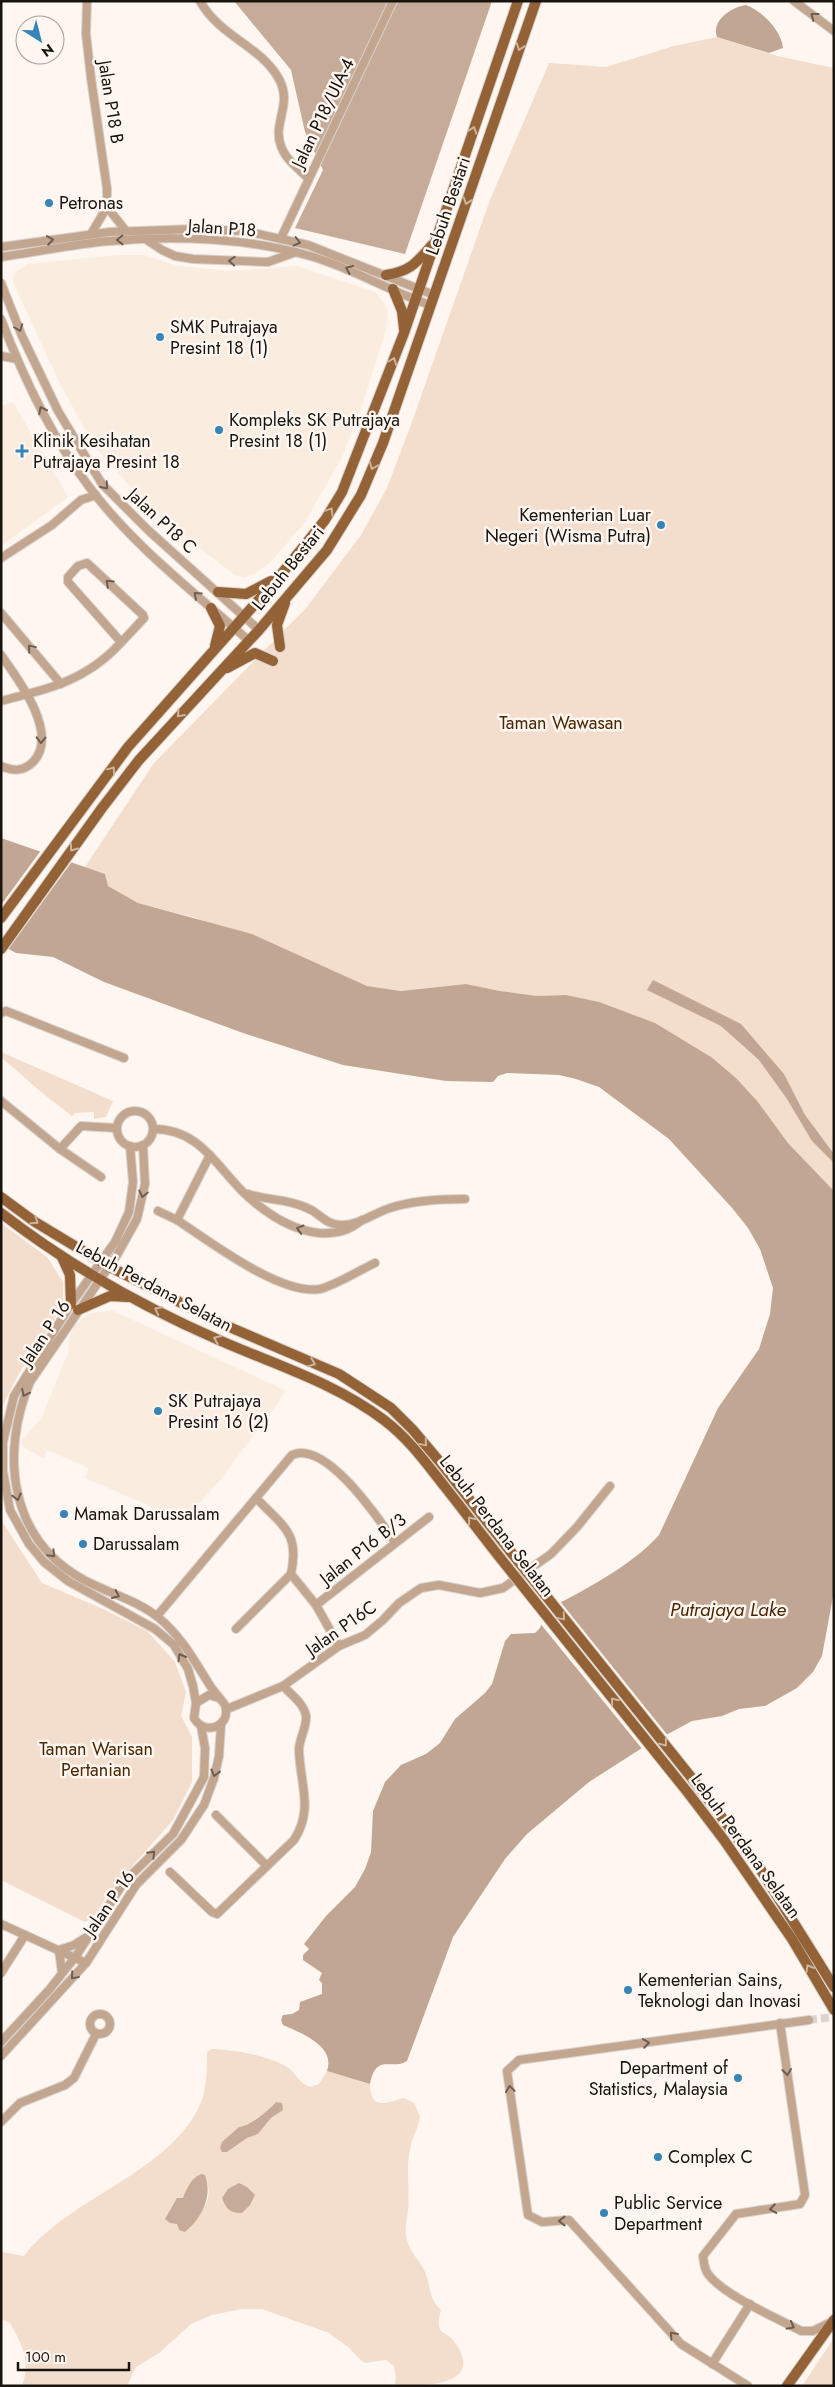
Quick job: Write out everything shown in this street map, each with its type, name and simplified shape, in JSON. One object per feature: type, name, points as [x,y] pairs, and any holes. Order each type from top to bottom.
[{"type":"main road","name":"Lebuh Bestari","points":[[1,918],[128,748],[279,577],[324,520],[342,492],[416,300],[518,1]]},
{"type":"main road","name":"Lebuh Bestari","points":[[1,949],[102,808],[139,760],[258,630],[327,550],[361,495],[383,443],[536,1]]},
{"type":"main road","points":[[386,276],[403,272],[413,267],[434,243]]},
{"type":"main road","points":[[393,289],[402,311],[404,333]]},
{"type":"main road","points":[[218,592],[246,594],[279,577]]},
{"type":"main road","points":[[280,647],[277,625],[288,595]]},
{"type":"main road","points":[[212,608],[220,626],[217,643],[212,654]]},
{"type":"main road","points":[[213,678],[255,653],[273,661]]},
{"type":"main road","name":"Lebuh Perdana Selatan","points":[[1,1197],[35,1222],[105,1264],[251,1337],[339,1374],[390,1408],[413,1430],[440,1462],[699,1787],[759,1867],[834,1987]]},
{"type":"main road","name":"Lebuh Perdana Selatan","points":[[1,1213],[95,1278],[222,1341],[333,1388],[385,1421],[412,1444],[720,1834],[792,1939],[834,2010]]},
{"type":"main road","points":[[61,1256],[70,1275],[74,1307],[110,1296],[131,1297]]},
{"type":"main road","points":[[787,2386],[833,2320]]},
{"type":"street","name":"Jalan P18 B","points":[[87,1],[86,34],[90,78],[106,174],[106,207],[91,234]]},
{"type":"street","points":[[200,1],[209,16],[221,28],[265,60],[278,78],[285,97],[280,129],[281,147],[291,161],[308,178]]},
{"type":"street","name":"Jalan P18/UIA-4","points":[[281,238],[393,1]]},
{"type":"street","points":[[795,2],[805,1]]},
{"type":"street","points":[[795,2],[834,31]]},
{"type":"street","points":[[106,207],[126,231]]},
{"type":"street","name":"Jalan P18","points":[[1,247],[126,231],[194,229],[245,231],[308,245],[419,289],[432,300]]},
{"type":"street","name":"Jalan P18","points":[[1,257],[111,241],[207,239],[296,252],[343,266],[416,300],[432,300]]},
{"type":"street","points":[[147,240],[175,256],[193,259],[268,262],[296,252]]},
{"type":"street","name":"Jalan P18 C","points":[[1,283],[22,336],[58,411],[102,484],[149,531],[258,630]]},
{"type":"street","name":"Jalan P18 C","points":[[1,319],[17,358],[45,416],[96,496],[138,541],[248,640]]},
{"type":"street","points":[[1,343],[8,338]]},
{"type":"street","points":[[1,356],[17,358]]},
{"type":"street","points":[[81,500],[86,483]]},
{"type":"street","points":[[1,558],[52,525],[81,500],[96,496]]},
{"type":"street","points":[[1,702],[60,684],[87,671],[121,642],[144,616],[87,563],[78,566],[68,577],[68,582],[121,642]]},
{"type":"street","points":[[1,613],[60,684]]},
{"type":"street","points":[[1,655],[27,694],[39,722],[41,751],[31,763],[19,770],[1,766]]},
{"type":"street","points":[[1,1013],[6,1011],[124,1058]]},
{"type":"street","points":[[1,1101],[60,1149],[101,1177]]},
{"type":"street","points":[[139,1111],[149,1117],[154,1129],[151,1138],[143,1145],[130,1146],[120,1139],[117,1128],[118,1122],[127,1113],[139,1111]]},
{"type":"street","points":[[60,1149],[81,1126],[117,1128]]},
{"type":"street","points":[[154,1129],[169,1129],[187,1136],[202,1146],[244,1192],[268,1212],[286,1225],[309,1232],[342,1232],[362,1220],[390,1208],[423,1201],[466,1199]]},
{"type":"street","name":"Jalan P 16","points":[[105,1264],[117,1255],[137,1219],[145,1184],[143,1145]]},
{"type":"street","name":"Jalan P 16","points":[[1,2042],[76,1956],[124,1882],[173,1834],[204,1777],[205,1748],[201,1726],[193,1713],[196,1703],[188,1669],[174,1645],[156,1629],[68,1581],[44,1562],[29,1544],[10,1510],[3,1471],[3,1442],[14,1396],[23,1378],[105,1264],[129,1212],[133,1182],[130,1146]]},
{"type":"street","points":[[177,1220],[210,1154]]},
{"type":"street","points":[[244,1192],[274,1200],[288,1200],[313,1211],[327,1222],[341,1225],[362,1220]]},
{"type":"street","points":[[268,1212],[268,1205],[274,1200]]},
{"type":"street","points":[[158,1211],[177,1220],[262,1274],[289,1285],[320,1289],[375,1263]]},
{"type":"street","points":[[324,1233],[328,1228],[327,1222]]},
{"type":"street","name":"Jalan P 16","points":[[1,2056],[86,1963],[136,1885],[181,1840],[204,1805],[214,1778],[219,1756],[221,1724],[227,1710],[183,1641],[158,1616],[83,1580],[57,1559],[33,1532],[18,1504],[13,1481],[11,1444],[16,1418],[30,1382],[74,1307]]},
{"type":"street","points":[[158,1616],[292,1455],[301,1452],[309,1453],[328,1464],[370,1506],[395,1542]]},
{"type":"street","name":"Jalan P16C","points":[[227,1710],[283,1686],[339,1646],[365,1634],[399,1604],[426,1586],[439,1585],[480,1594],[503,1588],[551,1554],[577,1527],[610,1486]]},
{"type":"street","points":[[236,1629],[292,1574],[295,1557],[293,1540],[288,1530],[256,1498]]},
{"type":"street","name":"Jalan P16 B/3","points":[[316,1605],[395,1542],[429,1518]]},
{"type":"street","points":[[292,1574],[316,1605],[339,1646]]},
{"type":"street","points":[[170,1872],[212,1912],[217,1914],[297,1835],[304,1819],[306,1808],[299,1749],[306,1717],[300,1704],[283,1686]]},
{"type":"street","points":[[196,1703],[209,1695],[219,1698]]},
{"type":"street","points":[[201,1726],[211,1729],[221,1724]]},
{"type":"street","points":[[216,1815],[267,1866]]},
{"type":"street","points":[[1,1924],[76,1956],[86,1963]]},
{"type":"street","points":[[59,1950],[74,1945],[92,1933]]},
{"type":"street","points":[[1,1972],[25,1935]]},
{"type":"street","points":[[59,1950],[62,1974]]},
{"type":"street","points":[[748,2386],[681,2344],[569,2220],[542,2222],[528,2215],[507,2071],[519,2060],[809,2020]]},
{"type":"street","points":[[780,2024],[805,2195],[804,2201],[800,2204],[736,2214],[703,2256],[704,2266],[710,2277],[733,2295],[801,2331],[813,2331],[833,2320]]},
{"type":"street","points":[[1,2122],[20,2103],[65,2085],[74,2078],[96,2034]]},
{"type":"street","points":[[712,2364],[750,2304]]},
{"type":"shaded area","points":[[234,1],[492,1],[405,254],[295,228],[323,170],[305,132],[291,70]]},
{"type":"shaded area","name":"Kompleks SK Putrajaya Presint 18 (1)","points":[[118,255],[144,255],[178,266],[228,271],[297,266],[375,292],[387,307],[388,318],[385,333],[360,412],[341,459],[305,522],[270,563],[254,574],[244,577],[235,575],[155,514],[95,447],[60,384],[13,282],[14,273],[27,264]]},
{"type":"shaded area","name":"Klinik Kesihatan Putrajaya Presint 18","points":[[13,402],[68,497],[1,546],[1,406]]},
{"type":"shaded area","name":"SK Putrajaya Presint 16 (2)","points":[[111,1310],[285,1390],[278,1403],[220,1480],[186,1518],[173,1516],[85,1478],[89,1468],[47,1450],[44,1458],[26,1449],[20,1442],[41,1419],[68,1353],[70,1335],[74,1326],[88,1314]]},
{"type":"shaded area","points":[[276,2102],[282,2103],[283,2110],[271,2118],[258,2134],[247,2138],[227,2152],[222,2152],[220,2148],[222,2142],[239,2127],[259,2118]]},
{"type":"shaded area","points":[[201,2174],[205,2175],[207,2183],[207,2199],[201,2213],[191,2226],[185,2232],[179,2230],[177,2224],[170,2223],[165,2219],[177,2198],[183,2198],[190,2184]]},
{"type":"shaded area","points":[[239,2183],[247,2187],[255,2195],[250,2205],[242,2213],[229,2210],[222,2198],[228,2189]]},
{"type":"green space","name":"Taman Wawasan","points":[[717,37],[777,56],[834,68],[834,1191],[788,1143],[758,1102],[566,995],[537,996],[466,984],[401,991],[367,986],[295,954],[196,918],[138,903],[108,886],[85,867],[154,763],[307,607],[361,535],[387,488],[490,200],[549,63],[606,67],[674,46]]},
{"type":"green space","points":[[1,1052],[113,1101],[106,1117],[94,1119],[94,1112],[75,1113],[72,1116],[1,1057]]},
{"type":"green space","points":[[1,1223],[47,1257],[63,1282],[63,1302],[51,1326],[19,1373],[1,1409]]},
{"type":"green space","name":"Taman Warisan Pertanian","points":[[1,1520],[42,1583],[103,1609],[147,1631],[175,1662],[186,1692],[181,1716],[192,1737],[192,1782],[173,1820],[106,1896],[99,1913],[85,1922],[1,1880]]},
{"type":"green space","points":[[211,2049],[229,2050],[280,2063],[290,2069],[303,2083],[310,2087],[319,2084],[327,2071],[370,2084],[373,2099],[377,2102],[386,2103],[404,2098],[414,2103],[420,2116],[408,2161],[406,2236],[410,2249],[425,2272],[434,2301],[441,2310],[439,2319],[440,2329],[456,2344],[463,2358],[462,2369],[456,2376],[433,2384],[395,2386],[394,2366],[386,2360],[364,2363],[348,2347],[329,2333],[262,2309],[242,2309],[212,2315],[191,2324],[159,2353],[136,2367],[127,2386],[22,2386],[26,2369],[24,2353],[10,2323],[1,2319],[1,2252],[24,2256],[43,2235],[66,2217],[163,2152],[183,2132],[198,2109],[206,2081],[207,2052]],"holes":[[[276,2102],[283,2110],[271,2118],[258,2134],[247,2138],[227,2152],[233,2133],[239,2127],[259,2117]],[[205,2175],[209,2193],[207,2201],[199,2213],[179,2230],[177,2224],[188,2185]]]},
{"type":"green space","points":[[834,2338],[834,2386],[802,2386]]},
{"type":"water","points":[[746,5],[770,22],[779,35],[783,48],[769,53],[717,37],[717,25],[724,15],[735,8]]},
{"type":"water","name":"Putrajaya Lake","points":[[1,838],[105,874],[108,886],[138,903],[252,934],[367,986],[401,991],[466,984],[537,996],[566,995],[599,1002],[655,1023],[711,1057],[736,1078],[758,1102],[788,1143],[834,1191],[834,1591],[822,1656],[813,1672],[797,1688],[765,1706],[739,1709],[722,1716],[692,1721],[642,1748],[589,1782],[527,1834],[505,1859],[453,1937],[407,2061],[401,2064],[380,2065],[376,2068],[370,2084],[327,2071],[328,2062],[322,2048],[307,2036],[283,2025],[281,2020],[283,2015],[292,2014],[299,2010],[300,2002],[322,1994],[322,1983],[319,1980],[322,1973],[303,1960],[303,1955],[309,1949],[304,1944],[326,1916],[355,1887],[365,1869],[371,1852],[373,1811],[385,1782],[401,1765],[426,1754],[440,1743],[455,1719],[485,1693],[492,1684],[505,1641],[511,1634],[535,1633],[540,1628],[546,1610],[621,1567],[659,1535],[718,1408],[759,1349],[770,1314],[773,1288],[760,1249],[748,1228],[733,1209],[669,1139],[599,1087],[559,1075],[507,1073],[498,1076],[493,1082],[446,1081],[343,1065],[243,1033],[104,982],[53,957],[16,953],[1,945]]},
{"type":"water","points":[[653,980],[741,1024],[784,1074],[805,1115],[834,1154],[834,1163],[812,1141],[787,1099],[759,1060],[721,1026],[647,990]]},
{"type":"pier","points":[[42,849],[73,860],[7,951],[1,948],[1,905]]},
{"type":"pier","points":[[559,1600],[669,1737],[643,1750],[539,1622],[544,1608]]},
{"type":"tunnel","points":[[809,2020],[834,2017]]},
{"type":"place","name":"Petronas","points":[[49,203]]},
{"type":"place","name":"SMK Putrajaya Presint 18 (1)","points":[[160,337]]},
{"type":"place","name":"Kompleks SK Putrajaya Presint 18 (1)","points":[[219,430]]},
{"type":"place","name":"Klinik Kesihatan Putrajaya Presint 18","points":[[22,451]]},
{"type":"place","name":"Kementerian Luar Negeri (Wisma Putra)","points":[[661,525]]},
{"type":"place","name":"SK Putrajaya Presint 16 (2)","points":[[158,1411]]},
{"type":"place","name":"Mamak Darussalam","points":[[64,1514]]},
{"type":"place","name":"Darussalam","points":[[83,1544]]},
{"type":"place","name":"Kementerian Sains, Teknologi dan Inovasi","points":[[628,1990]]},
{"type":"place","name":"Department of Statistics, Malaysia","points":[[738,2078]]},
{"type":"place","name":"Complex C","points":[[658,2157]]},
{"type":"place","name":"Public Service Department","points":[[604,2213]]}]
